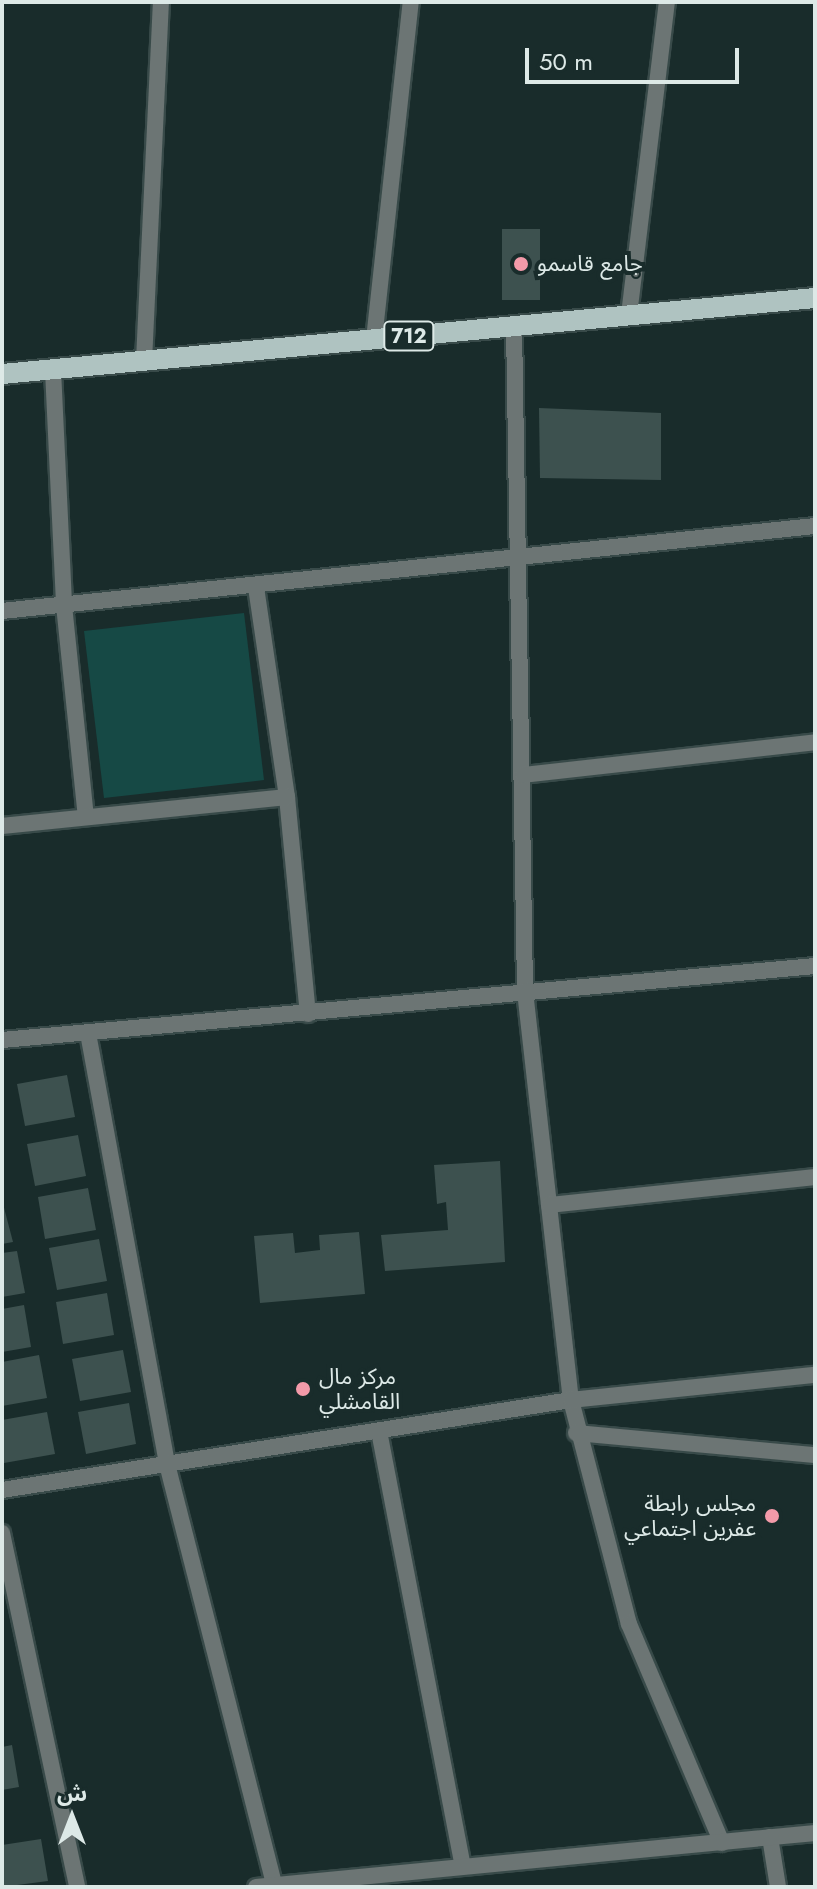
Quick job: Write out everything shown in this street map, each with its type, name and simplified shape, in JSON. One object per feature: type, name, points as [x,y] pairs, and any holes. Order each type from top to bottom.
[{"type":"main road","name":"712","points":[[2,374],[815,298]]},
{"type":"street","points":[[144,361],[161,2]]},
{"type":"street","points":[[374,340],[411,2]]},
{"type":"street","points":[[629,315],[667,2]]},
{"type":"street","points":[[514,326],[514,561],[523,775],[525,991],[571,1400],[576,1433],[610,1565],[645,1672],[722,1843]]},
{"type":"street","points":[[53,370],[64,605],[86,817]]},
{"type":"street","points":[[2,611],[514,561],[815,526]]},
{"type":"street","points":[[256,587],[287,797],[308,1014]]},
{"type":"street","points":[[523,775],[815,742]]},
{"type":"street","points":[[2,826],[287,797]]},
{"type":"street","points":[[2,1040],[815,966]]},
{"type":"street","points":[[88,1033],[167,1464],[274,1885]]},
{"type":"street","points":[[549,1205],[815,1177]]},
{"type":"street","points":[[2,1490],[571,1400],[815,1375]]},
{"type":"street","points":[[379,1431],[463,1866]]},
{"type":"street","points":[[576,1433],[815,1455]]},
{"type":"street","points":[[2,1533],[77,1887]]},
{"type":"street","points":[[256,1887],[815,1833]]},
{"type":"street","points":[[770,1837],[778,1887]]},
{"type":"green space","points":[[244,613],[264,780],[104,798],[84,631]]},
{"type":"building","name":"جامع قاسمو","points":[[502,229],[540,229],[540,300],[502,300]]},
{"type":"building","points":[[539,408],[661,413],[661,480],[540,478]]},
{"type":"building","points":[[67,1075],[75,1117],[25,1126],[17,1084]]},
{"type":"building","points":[[78,1135],[86,1176],[35,1186],[27,1144]]},
{"type":"building","points":[[500,1161],[505,1262],[385,1271],[381,1235],[448,1230],[446,1202],[437,1204],[434,1165]]},
{"type":"building","points":[[88,1188],[96,1230],[45,1239],[38,1197]]},
{"type":"building","points":[[2,1200],[13,1242],[2,1244]]},
{"type":"building","points":[[359,1232],[365,1294],[260,1303],[254,1236],[293,1233],[295,1253],[320,1250],[319,1235]]},
{"type":"building","points":[[99,1239],[107,1281],[57,1290],[49,1248]]},
{"type":"building","points":[[17,1251],[25,1293],[2,1297],[2,1253]]},
{"type":"building","points":[[107,1293],[114,1335],[63,1344],[56,1302]]},
{"type":"building","points":[[24,1305],[31,1347],[2,1352],[2,1309]]},
{"type":"building","points":[[123,1350],[131,1392],[80,1401],[72,1359]]},
{"type":"building","points":[[39,1355],[47,1398],[2,1406],[2,1362]]},
{"type":"building","points":[[129,1403],[136,1444],[86,1454],[78,1412]]},
{"type":"building","points":[[47,1412],[55,1454],[4,1463],[2,1420]]},
{"type":"building","points":[[12,1745],[19,1787],[2,1790],[2,1747]]},
{"type":"building","points":[[41,1839],[48,1881],[2,1887],[2,1845]]},
{"type":"place","name":"جامع قاسمو","points":[[521,264]]},
{"type":"place","name":"مركز مال القامشلي","points":[[303,1389]]},
{"type":"place","name":"مجلس رابطة عفرين اجتماعي","points":[[772,1516]]}]
